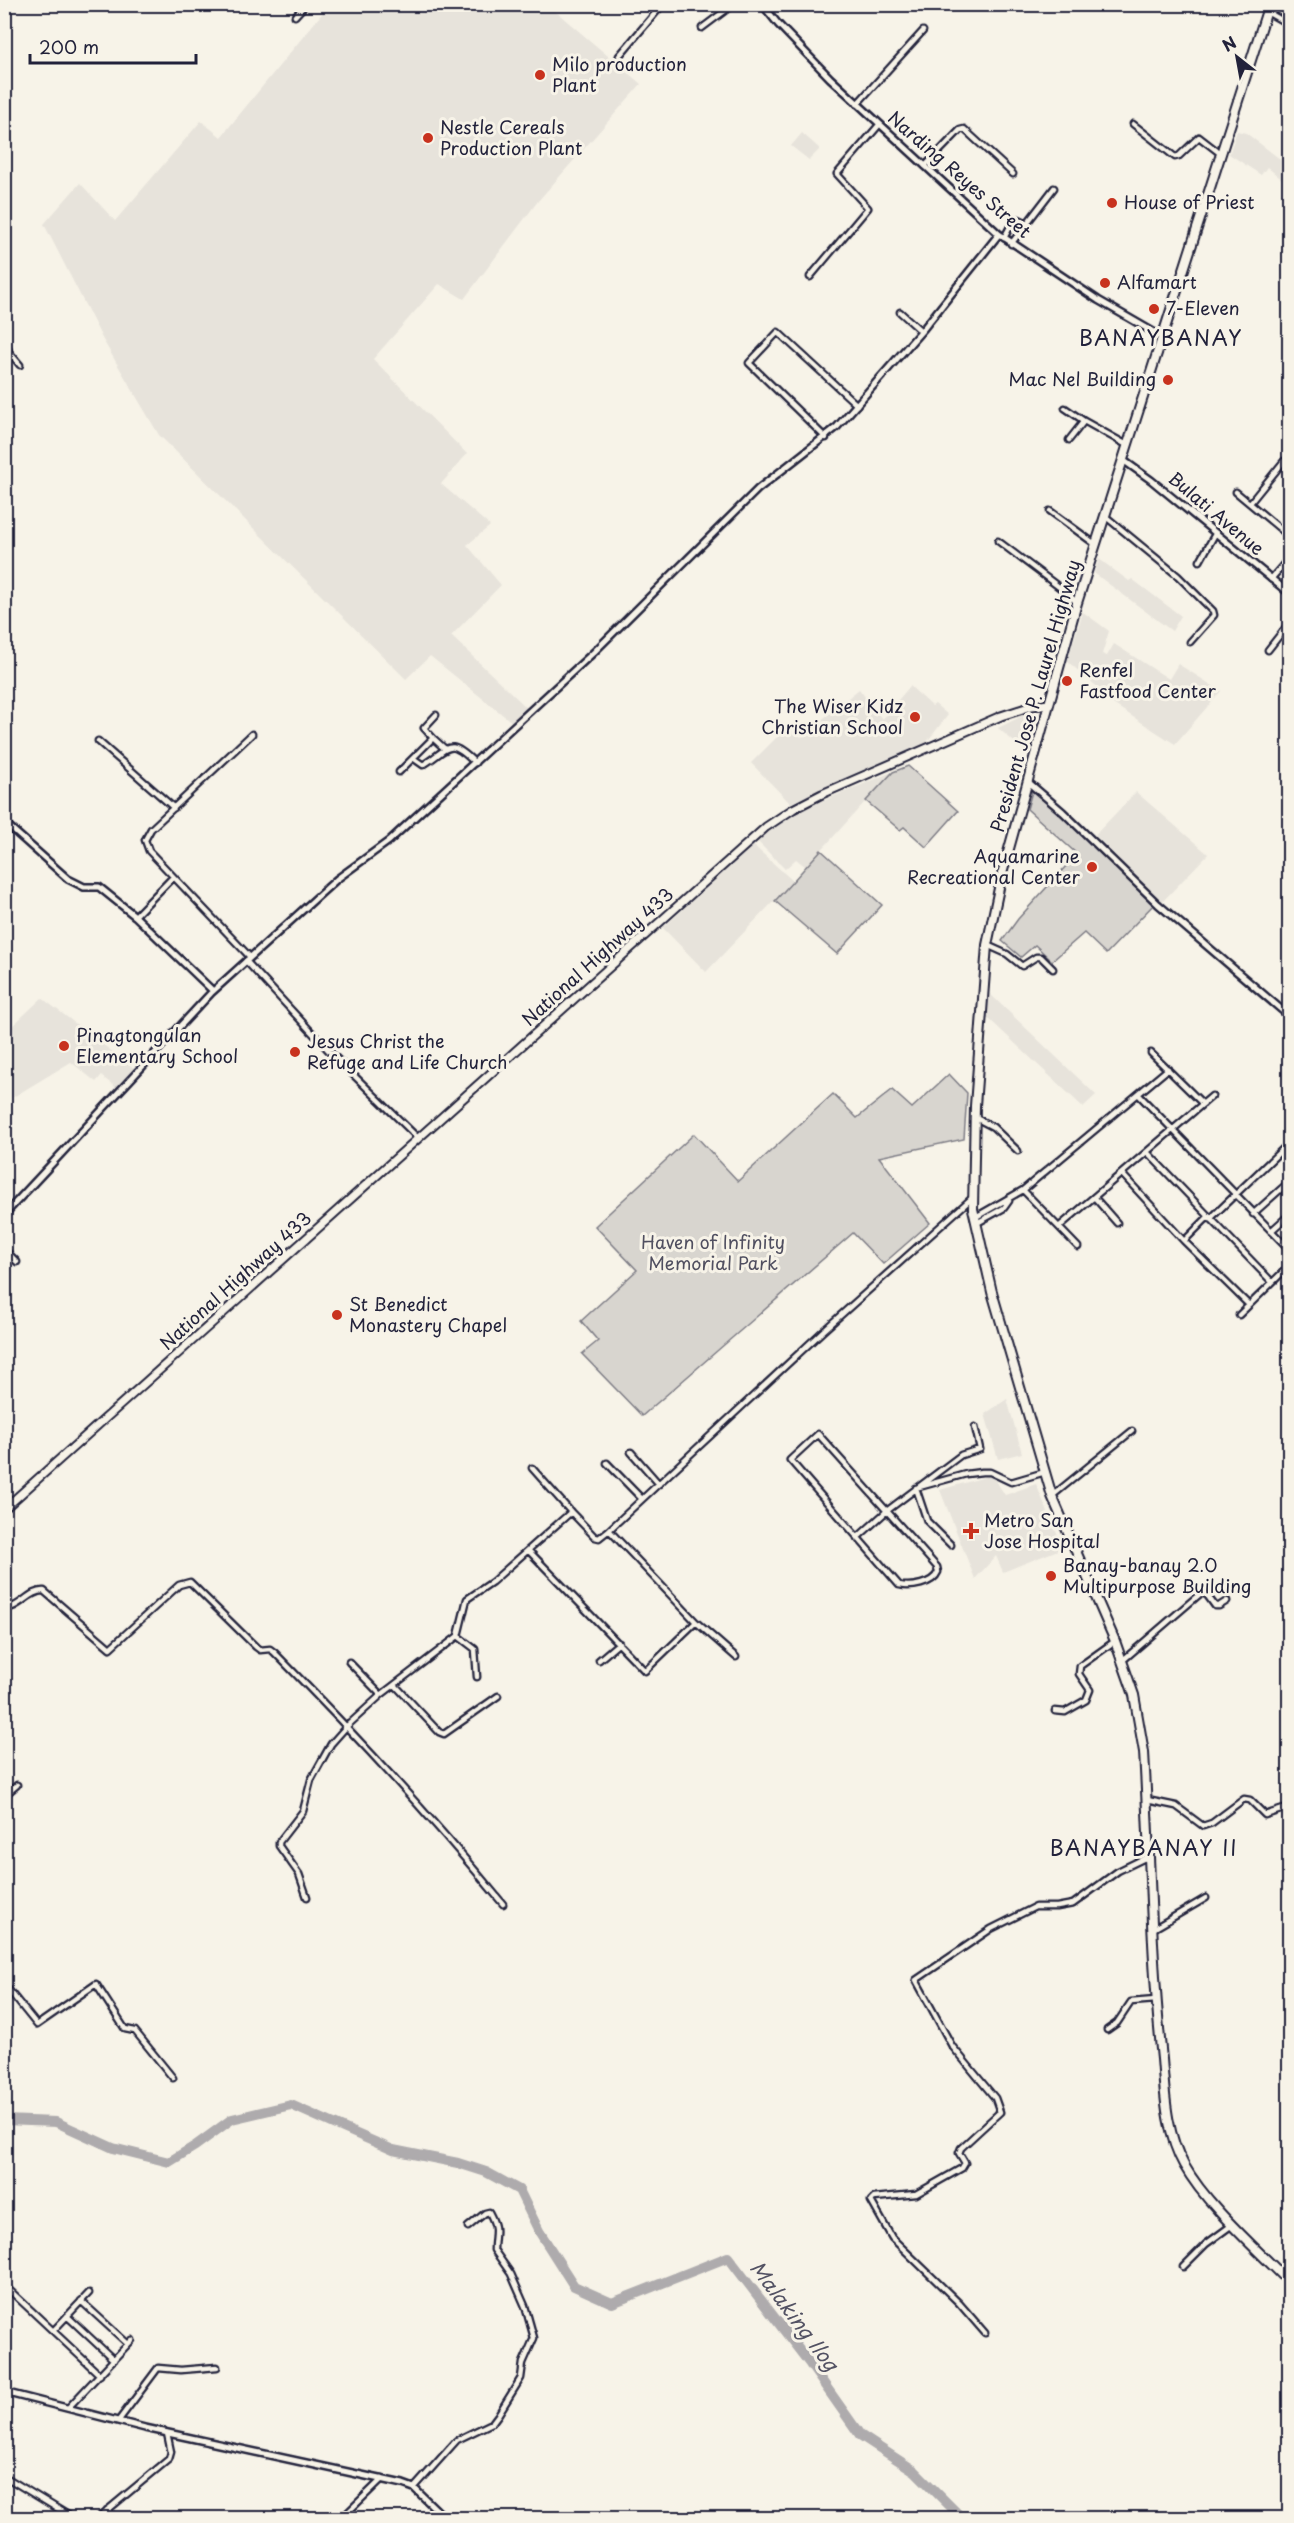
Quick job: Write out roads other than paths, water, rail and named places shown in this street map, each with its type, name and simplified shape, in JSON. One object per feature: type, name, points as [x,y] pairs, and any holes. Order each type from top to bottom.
[{"type":"highway","name":"President Jose P. Laurel Highway","points":[[1268,8],[1095,543],[1002,874],[987,945],[974,1117],[972,1198],[975,1221],[1002,1331],[1052,1496],[1122,1661],[1138,1712],[1144,1752],[1156,2000],[1167,2109],[1173,2143],[1191,2175],[1232,2225],[1290,2283]]},
{"type":"main road","name":"National Highway 433","points":[[4,1509],[766,827],[793,809],[822,794],[1001,716],[1032,706],[1049,704]]},
{"type":"street","points":[[295,16],[306,4]]},
{"type":"street","points":[[619,56],[663,4]]},
{"type":"street","points":[[702,28],[734,4]]},
{"type":"street","name":"Narding Reyes Street","points":[[762,4],[794,42],[857,104],[1001,236],[1098,300],[1162,337]]},
{"type":"street","points":[[1268,8],[1290,25]]},
{"type":"street","points":[[857,104],[923,31]]},
{"type":"street","points":[[1133,124],[1175,157],[1199,138],[1221,154]]},
{"type":"street","points":[[810,277],[868,208],[837,174],[879,125]]},
{"type":"street","points":[[925,166],[960,130],[964,129],[1013,174]]},
{"type":"street","points":[[1011,244],[1054,188]]},
{"type":"street","points":[[4,1215],[213,991],[337,879],[389,841],[475,763],[594,652],[758,489],[826,438],[921,332],[1014,222],[1019,219],[1028,223]]},
{"type":"street","points":[[900,312],[921,332]]},
{"type":"street","points":[[826,438],[749,363],[778,332],[857,405]]},
{"type":"street","points":[[4,337],[9,352],[20,365]]},
{"type":"street","points":[[1065,408],[1128,445]]},
{"type":"street","points":[[1070,440],[1084,421]]},
{"type":"street","name":"Bulati Avenue","points":[[1123,460],[1151,480],[1290,594]]},
{"type":"street","points":[[1250,503],[1284,461]]},
{"type":"street","points":[[1236,492],[1290,537]]},
{"type":"street","points":[[1050,511],[1095,543]]},
{"type":"street","points":[[1105,516],[1178,576],[1213,611],[1214,615],[1190,642]]},
{"type":"street","points":[[1200,561],[1215,534]]},
{"type":"street","points":[[998,541],[1077,603]]},
{"type":"street","points":[[1271,579],[1290,557]]},
{"type":"street","points":[[1268,650],[1290,622]]},
{"type":"street","points":[[436,715],[424,728],[445,749]]},
{"type":"street","points":[[252,734],[151,829],[145,840],[149,851],[330,1052],[418,1138]]},
{"type":"street","points":[[399,772],[433,738]]},
{"type":"street","points":[[98,741],[174,808]]},
{"type":"street","points":[[413,758],[423,765],[445,749],[454,747],[461,749],[475,763]]},
{"type":"street","points":[[1028,782],[1063,812],[1158,904],[1290,1017]]},
{"type":"street","points":[[4,822],[68,879],[84,887],[99,887],[135,916],[213,991]]},
{"type":"street","points":[[135,916],[173,877]]},
{"type":"street","points":[[987,945],[1007,954],[1022,966],[1036,957],[1041,957],[1053,969]]},
{"type":"street","points":[[1151,1053],[1203,1104]]},
{"type":"street","points":[[975,1221],[998,1209],[1023,1190],[1168,1069]]},
{"type":"street","points":[[1138,1094],[1290,1250]]},
{"type":"street","points":[[1060,1226],[1212,1096]]},
{"type":"street","points":[[974,1117],[993,1127],[1017,1151]]},
{"type":"street","points":[[1184,1241],[1290,1142]]},
{"type":"street","points":[[1147,1152],[1272,1282]]},
{"type":"street","points":[[1122,1174],[1184,1241],[1248,1304]]},
{"type":"street","points":[[1253,1214],[1290,1181]]},
{"type":"street","points":[[1023,1190],[1078,1247]]},
{"type":"street","points":[[532,1468],[571,1512],[595,1537],[599,1538],[823,1331],[972,1198]]},
{"type":"street","points":[[1095,1198],[1116,1223]]},
{"type":"street","points":[[1271,1232],[1290,1215]]},
{"type":"street","points":[[4,1249],[17,1262]]},
{"type":"street","points":[[1239,1315],[1290,1265]]},
{"type":"street","points":[[857,1538],[888,1510],[961,1455],[980,1449],[975,1427]]},
{"type":"street","points":[[1052,1496],[1132,1431]]},
{"type":"street","points":[[818,1434],[888,1510],[937,1568],[936,1578],[929,1582],[901,1586],[857,1538],[790,1460],[818,1434]]},
{"type":"street","points":[[631,1452],[658,1484]]},
{"type":"street","points":[[607,1463],[642,1499]]},
{"type":"street","points":[[916,1488],[974,1472],[990,1472],[1011,1482],[1045,1472]]},
{"type":"street","points":[[916,1488],[927,1521],[951,1545]]},
{"type":"street","points":[[307,1897],[299,1874],[279,1846],[279,1842],[303,1811],[311,1780],[331,1744],[381,1695],[458,1636],[467,1599],[492,1582],[571,1512]]},
{"type":"street","points":[[609,1530],[696,1622],[736,1657]]},
{"type":"street","points":[[528,1550],[645,1671],[696,1622]]},
{"type":"street","points":[[4,1600],[12,1606],[20,1604],[39,1591],[44,1591],[110,1648],[179,1585],[190,1582],[256,1647],[260,1650],[270,1649],[274,1652],[347,1726],[439,1826],[503,1904]]},
{"type":"street","points":[[1122,1661],[1201,1593],[1207,1595],[1215,1606],[1227,1601]]},
{"type":"street","points":[[458,1636],[475,1649],[477,1677]]},
{"type":"street","points":[[1055,1710],[1065,1712],[1086,1700],[1090,1690],[1079,1674],[1080,1666],[1114,1641]]},
{"type":"street","points":[[599,1660],[619,1643]]},
{"type":"street","points":[[349,1662],[381,1695]]},
{"type":"street","points":[[395,1685],[439,1732],[444,1734],[498,1696]]},
{"type":"street","points":[[4,1796],[17,1785]]},
{"type":"street","points":[[1147,1800],[1176,1806],[1203,1826],[1212,1823],[1244,1798],[1250,1800],[1265,1815],[1290,1807]]},
{"type":"street","points":[[985,2333],[959,2303],[892,2238],[871,2200],[916,2194],[962,2168],[965,2163],[959,2153],[961,2148],[1000,2112],[995,2098],[952,2046],[916,1980],[991,1929],[1030,1908],[1073,1904],[1118,1871],[1149,1856]]},
{"type":"street","points":[[1153,1929],[1206,1898]]},
{"type":"street","points":[[4,1984],[37,2025],[96,1984],[125,2029],[135,2031],[172,2078]]},
{"type":"street","points":[[1107,2030],[1117,2023],[1131,2002],[1156,2000]]},
{"type":"street","points":[[414,2488],[457,2440],[492,2422],[498,2415],[521,2378],[523,2363],[534,2338],[525,2306],[511,2274],[494,2250],[496,2225],[489,2212],[484,2213],[468,2227]]},
{"type":"street","points":[[1183,2267],[1206,2244],[1232,2225]]},
{"type":"street","points":[[4,2285],[100,2375]]},
{"type":"street","points":[[54,2330],[89,2293]]},
{"type":"street","points":[[68,2409],[130,2342],[81,2301]]},
{"type":"street","points":[[67,2316],[114,2360]]},
{"type":"street","points":[[119,2420],[158,2368],[181,2370],[217,2367]]},
{"type":"street","points":[[4,2392],[167,2433],[382,2479],[414,2488],[445,2518]]},
{"type":"street","points":[[98,2518],[169,2459],[171,2452],[167,2433]]},
{"type":"street","points":[[4,2476],[73,2518]]},
{"type":"street","points":[[342,2518],[382,2479]]},
{"type":"street","points":[[107,2510],[115,2518]]},
{"type":"waterway","name":"Malaking Ilog","points":[[4,2120],[56,2122],[113,2148],[169,2162],[232,2119],[291,2105],[393,2150],[458,2163],[486,2172],[519,2190],[539,2231],[574,2286],[612,2303],[728,2257],[810,2364],[860,2435],[915,2471],[962,2518]]},
{"type":"place","name":"Milo production Plant","points":[[540,75]]},
{"type":"place","name":"Nestle Cereals Production Plant","points":[[428,138]]},
{"type":"place","name":"House of Priest","points":[[1112,203]]},
{"type":"place","name":"Alfamart","points":[[1105,283]]},
{"type":"place","name":"7-Eleven","points":[[1154,309]]},
{"type":"place","name":"Mac Nel Building","points":[[1168,380]]},
{"type":"place","name":"Renfel Fastfood Center","points":[[1067,681]]},
{"type":"place","name":"The Wiser Kidz Christian School","points":[[915,717]]},
{"type":"place","name":"Aquamarine Recreational Center","points":[[1092,867]]},
{"type":"place","name":"Pinagtongulan Elementary School","points":[[64,1046]]},
{"type":"place","name":"Jesus Christ the Refuge and Life Church","points":[[295,1052]]},
{"type":"place","name":"St Benedict Monastery Chapel","points":[[337,1315]]},
{"type":"place","name":"Metro San Jose Hospital","points":[[971,1531]]},
{"type":"place","name":"Banay-banay 2.0 Multipurpose Building","points":[[1051,1576]]},
{"type":"district","name":"BANAYBANAY","points":[[1161,339]]},
{"type":"district","name":"BANAYBANAY II","points":[[1144,1849]]},
{"type":"park label","name":"Haven of Infinity Memorial Park","points":[[713,1253]]}]
